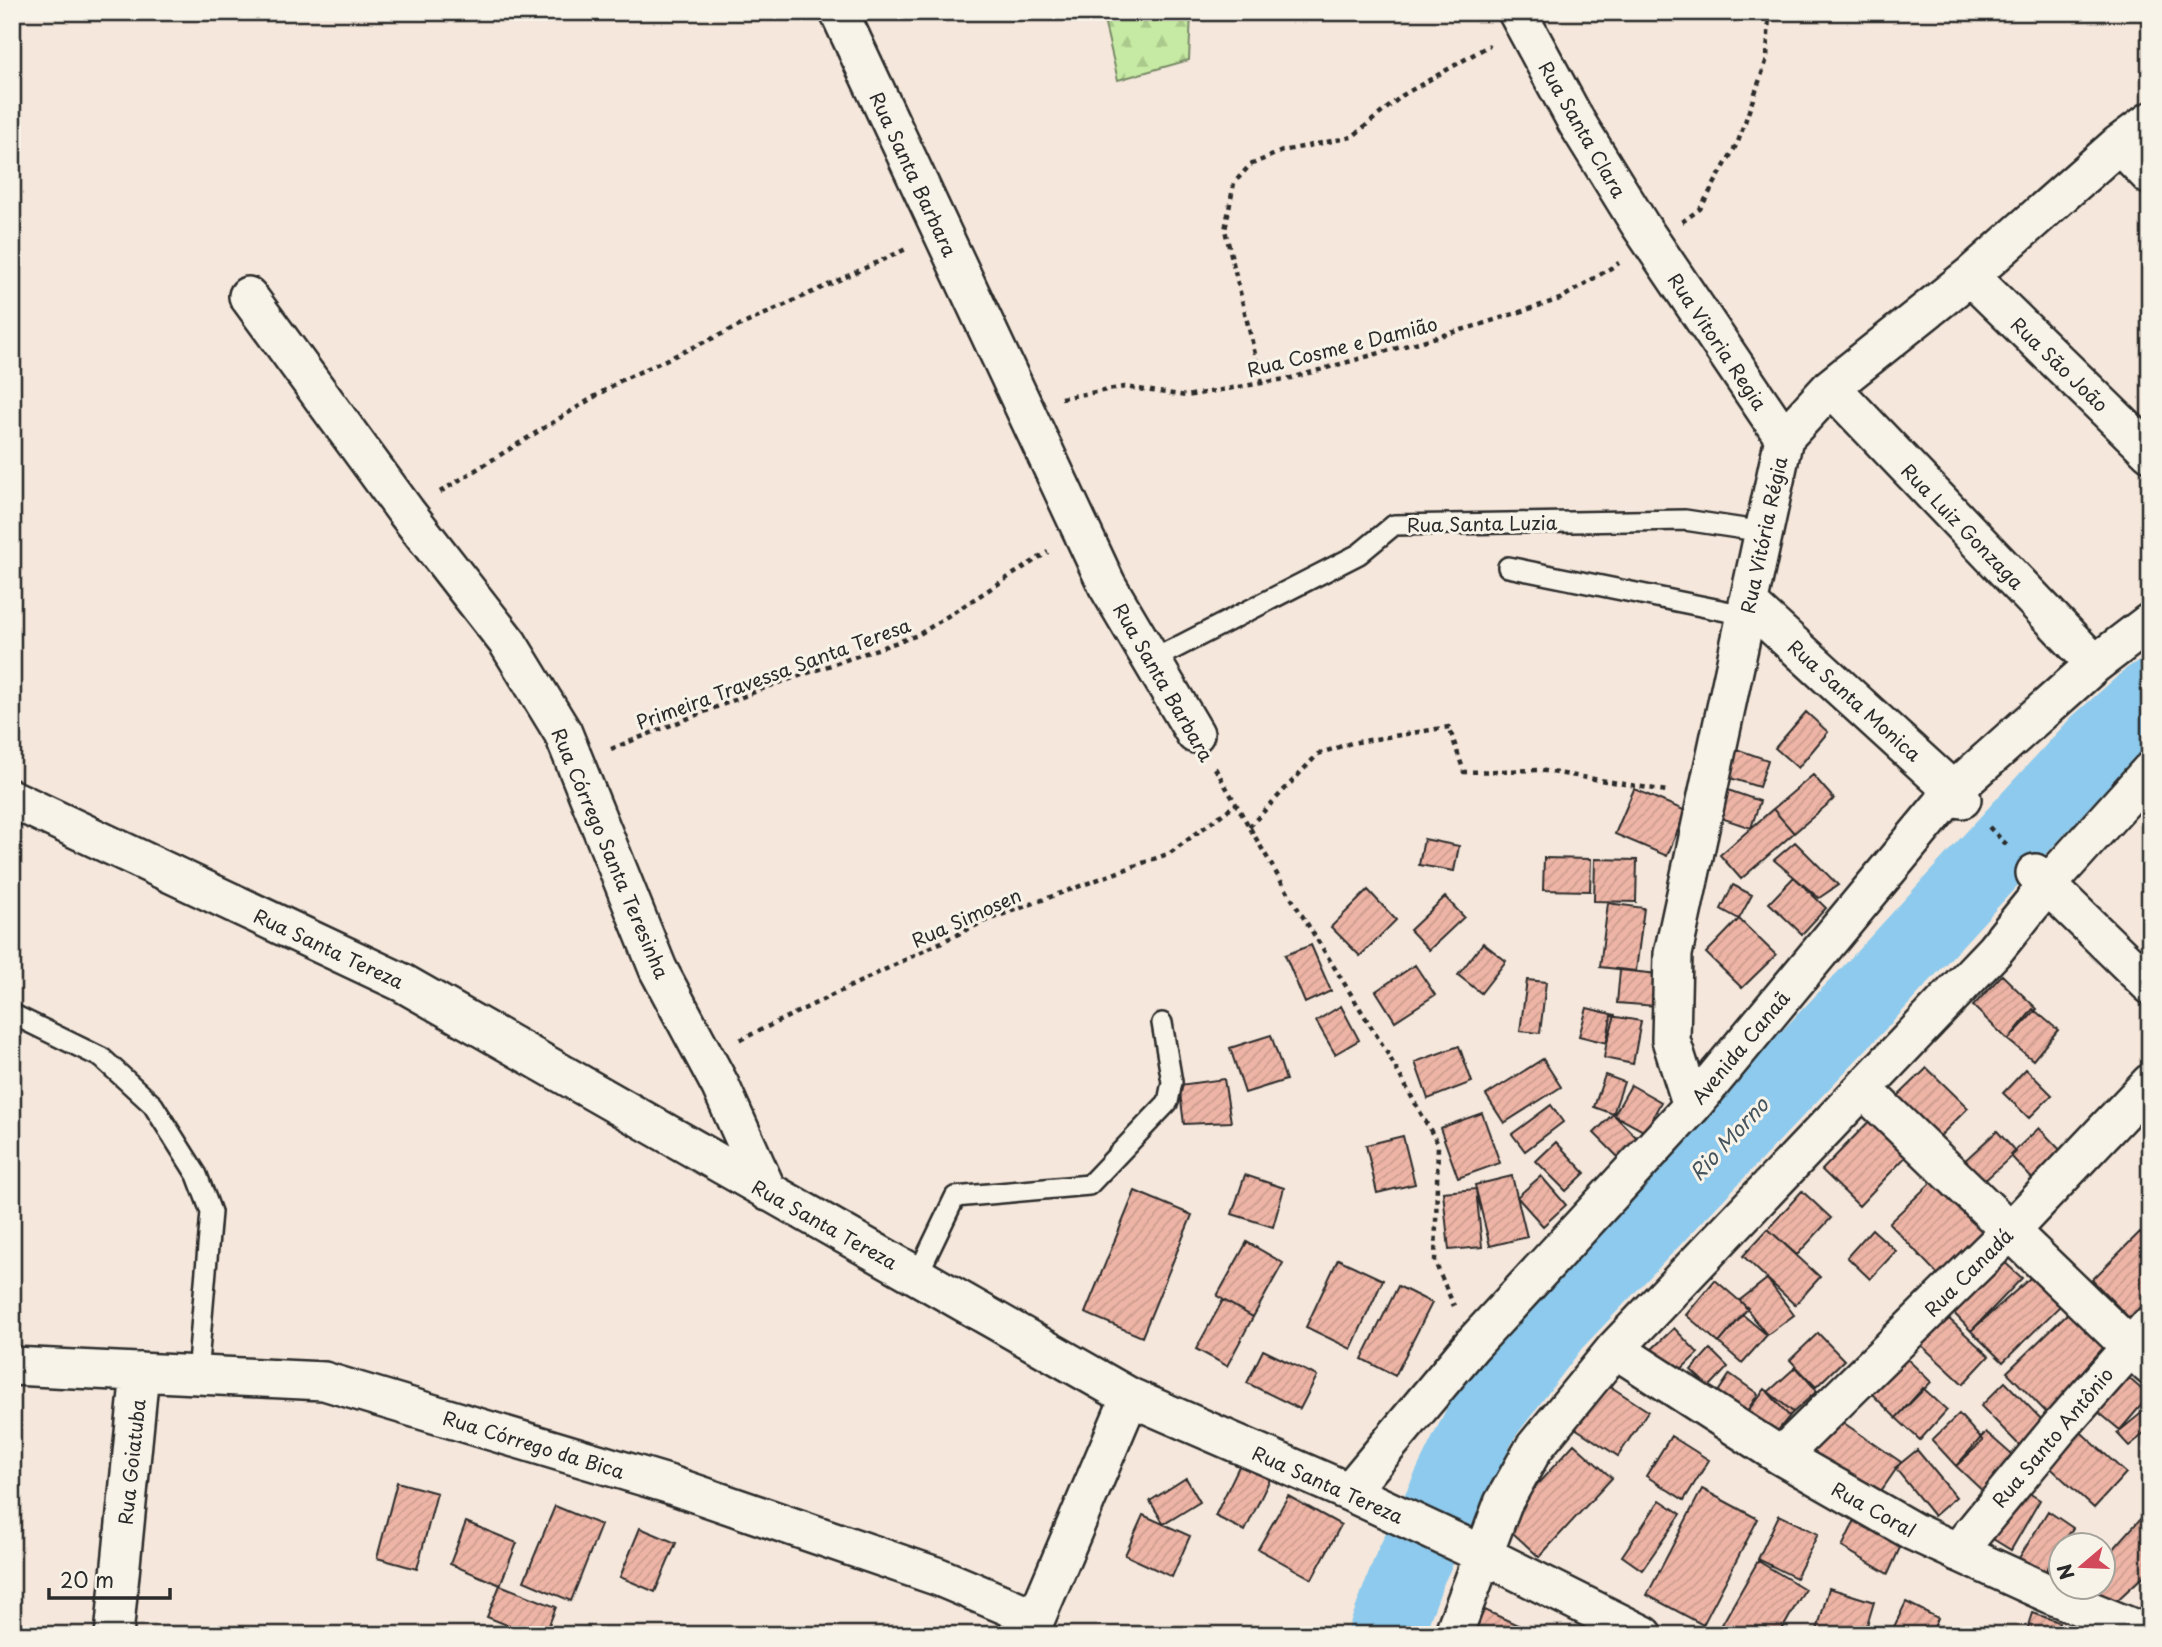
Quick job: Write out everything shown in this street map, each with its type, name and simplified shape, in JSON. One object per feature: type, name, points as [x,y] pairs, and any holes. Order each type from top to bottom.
[{"type":"street","name":"Rua Santa Barbara","points":[[839,12],[1107,585],[1195,734]]},
{"type":"street","name":"Rua Santa Clara","points":[[1520,19],[1577,123],[1651,244]]},
{"type":"street","name":"Rua Vitória Régia","points":[[1692,1106],[1671,1040],[1673,954],[1784,438],[1831,387],[1970,276],[2119,144],[2150,121]]},
{"type":"street","points":[[2119,144],[2150,176]]},
{"type":"street","name":"Rua Vitoria Regia","points":[[1651,244],[1784,438]]},
{"type":"street","name":"Rua São João","points":[[1970,276],[2150,452]]},
{"type":"street","name":"Rua Córrego Santa Teresinha","points":[[248,296],[406,512],[508,643],[563,733],[658,969],[720,1085],[768,1192]]},
{"type":"street","name":"Rua Luiz Gonzaga","points":[[1831,387],[2095,664]]},
{"type":"street","name":"Rua Santa Monica","points":[[1747,609],[1958,795]]},
{"type":"street","name":"Avenida Canaã","points":[[1354,1495],[1471,1346],[1692,1106],[1958,795],[2095,664],[2150,622]]},
{"type":"street","points":[[1453,1635],[1472,1550],[1534,1448],[1615,1349],[1994,951],[2041,879],[2150,771]]},
{"type":"street","name":"Rua Santa Tereza","points":[[12,799],[401,982],[1130,1397],[1354,1495],[1644,1635]]},
{"type":"street","points":[[2041,879],[2150,985]]},
{"type":"street","name":"Rua Canadá","points":[[1780,1456],[2009,1232],[2150,1083]]},
{"type":"street","points":[[1863,1089],[2009,1232],[2143,1346]]},
{"type":"street","name":"Rua Santo Antônio","points":[[1957,1552],[2143,1346]]},
{"type":"street","name":"Rua Coral","points":[[1615,1349],[1780,1456],[1914,1532],[2052,1595],[2150,1635]]},
{"type":"street","name":"Rua Córrego da Bica","points":[[12,1366],[324,1381],[668,1484],[939,1577],[1032,1626]]},
{"type":"street","name":"Rua Goiatuba","points":[[114,1635],[140,1372]]},
{"type":"street","points":[[1032,1626],[1130,1397]]},
{"type":"lane","name":"Rua Santa Luzia","points":[[1152,660],[1359,554],[1394,525],[1685,520],[1764,532]]},
{"type":"lane","points":[[1508,567],[1747,609]]},
{"type":"lane","points":[[12,1014],[102,1058],[153,1105],[197,1175],[211,1212],[197,1375]]},
{"type":"lane","points":[[917,1276],[955,1197],[1088,1185],[1168,1102],[1172,1082],[1162,1023]]},
{"type":"path","name":"Rua Cosme e Damião","points":[[1023,405],[1125,387],[1186,396],[1291,378],[1479,325],[1560,299],[1651,244],[1700,209],[1738,142],[1767,59],[1769,12]]},
{"type":"path","points":[[1262,383],[1225,230],[1234,183],[1250,165],[1282,151],[1352,137],[1403,95],[1520,19]]},
{"type":"path","points":[[406,512],[620,381],[942,233]]},
{"type":"path","name":"Primeira Travessa Santa Teresa","points":[[575,763],[767,687],[918,635],[1081,531]]},
{"type":"path","points":[[1249,827],[1318,754],[1351,743],[1449,727],[1464,772],[1539,770],[1706,798]]},
{"type":"path","name":"Rua Santa Barbara","points":[[1195,734],[1385,1049],[1438,1144],[1435,1262],[1471,1346]]},
{"type":"path","points":[[1958,795],[2041,879]]},
{"type":"path","name":"Rua Simosen","points":[[704,1057],[985,921],[1170,853],[1236,804]]},
{"type":"green space","points":[[1102,12],[1191,12],[1189,60],[1118,80]]},
{"type":"building","points":[[1806,712],[1828,732],[1798,768],[1775,748]]},
{"type":"building","points":[[1736,749],[1768,760],[1759,787],[1727,777]]},
{"type":"building","points":[[1813,775],[1834,799],[1794,833],[1773,809]]},
{"type":"building","points":[[1634,789],[1686,811],[1667,856],[1615,834]]},
{"type":"building","points":[[1725,789],[1760,801],[1751,828],[1715,816]]},
{"type":"building","points":[[1773,809],[1794,833],[1741,879],[1720,855]]},
{"type":"building","points":[[1424,839],[1459,846],[1454,871],[1419,865]]},
{"type":"building","points":[[1795,842],[1838,885],[1819,898],[1774,860]]},
{"type":"building","points":[[1544,858],[1591,859],[1590,891],[1543,890]]},
{"type":"building","points":[[1595,859],[1637,860],[1636,902],[1594,901]]},
{"type":"building","points":[[1794,877],[1826,908],[1802,934],[1769,903]]},
{"type":"building","points":[[1733,885],[1752,895],[1739,919],[1721,909]]},
{"type":"building","points":[[1368,890],[1396,920],[1360,956],[1331,927]]},
{"type":"building","points":[[1445,897],[1464,917],[1429,950],[1410,930]]},
{"type":"building","points":[[1608,903],[1644,908],[1636,971],[1600,967]]},
{"type":"building","points":[[1739,919],[1776,955],[1742,988],[1706,953]]},
{"type":"building","points":[[1483,943],[1506,961],[1481,993],[1458,975]]},
{"type":"building","points":[[1311,945],[1331,991],[1305,1003],[1285,955]]},
{"type":"building","points":[[1415,965],[1435,995],[1395,1021],[1376,991]]},
{"type":"building","points":[[1620,970],[1658,974],[1656,1006],[1617,1003]]},
{"type":"building","points":[[2002,975],[2037,1009],[2008,1040],[1973,1006]]},
{"type":"building","points":[[1527,980],[1546,982],[1540,1033],[1520,1031]]},
{"type":"building","points":[[1341,1006],[1359,1040],[1335,1054],[1316,1021]]},
{"type":"building","points":[[1587,1008],[1615,1015],[1607,1043],[1579,1036]]},
{"type":"building","points":[[2033,1009],[2058,1030],[2033,1060],[2008,1040]]},
{"type":"building","points":[[1611,1016],[1641,1021],[1633,1064],[1604,1058]]},
{"type":"building","points":[[1271,1035],[1286,1080],[1245,1093],[1230,1048]]},
{"type":"building","points":[[1459,1046],[1472,1082],[1428,1099],[1415,1062]]},
{"type":"building","points":[[1543,1059],[1561,1087],[1504,1123],[1486,1095]]},
{"type":"building","points":[[1927,1068],[1968,1108],[1937,1139],[1896,1098]]},
{"type":"building","points":[[2026,1069],[2052,1095],[2029,1118],[2003,1093]]},
{"type":"building","points":[[1605,1075],[1624,1082],[1613,1114],[1594,1107]]},
{"type":"building","points":[[1224,1079],[1231,1122],[1184,1124],[1179,1085]]},
{"type":"building","points":[[1631,1085],[1661,1102],[1645,1132],[1614,1115]]},
{"type":"building","points":[[1551,1105],[1563,1122],[1525,1151],[1512,1134]]},
{"type":"building","points":[[1482,1113],[1500,1163],[1458,1178],[1440,1128]]},
{"type":"building","points":[[1613,1114],[1644,1145],[1625,1164],[1594,1133]]},
{"type":"building","points":[[1876,1114],[1912,1150],[1859,1206],[1822,1170]]},
{"type":"building","points":[[2039,1128],[2065,1155],[2036,1183],[2010,1155]]},
{"type":"building","points":[[1997,1131],[2016,1152],[1981,1184],[1962,1163]]},
{"type":"building","points":[[1403,1136],[1415,1184],[1377,1193],[1366,1145]]},
{"type":"building","points":[[1556,1142],[1585,1173],[1566,1191],[1536,1161]]},
{"type":"building","points":[[1942,1172],[1997,1230],[1944,1281],[1889,1223]]},
{"type":"building","points":[[1245,1175],[1284,1188],[1273,1227],[1232,1214]]},
{"type":"building","points":[[1512,1176],[1527,1237],[1490,1246],[1475,1185]]},
{"type":"building","points":[[1541,1176],[1566,1205],[1543,1226],[1517,1197]]},
{"type":"building","points":[[1476,1189],[1482,1247],[1449,1250],[1443,1192]]},
{"type":"building","points":[[1135,1191],[1192,1215],[1142,1337],[1085,1313]]},
{"type":"building","points":[[1802,1191],[1831,1218],[1797,1255],[1768,1229]]},
{"type":"building","points":[[1768,1229],[1820,1277],[1795,1305],[1743,1256]]},
{"type":"building","points":[[1872,1229],[1896,1251],[1870,1279],[1847,1257]]},
{"type":"building","points":[[2140,1232],[2150,1242],[2150,1312],[2137,1326],[2092,1280]]},
{"type":"building","points":[[1247,1242],[1283,1263],[1253,1317],[1217,1296]]},
{"type":"building","points":[[1338,1259],[1383,1280],[1351,1349],[1306,1327]]},
{"type":"building","points":[[2001,1259],[2022,1278],[1971,1331],[1948,1307]]},
{"type":"building","points":[[2038,1271],[2066,1300],[2003,1362],[1971,1331]]},
{"type":"building","points":[[1767,1279],[1794,1315],[1767,1335],[1740,1300]]},
{"type":"building","points":[[1715,1280],[1748,1308],[1719,1343],[1686,1315]]},
{"type":"building","points":[[1398,1286],[1432,1303],[1395,1376],[1362,1359]]},
{"type":"building","points":[[1223,1300],[1253,1317],[1227,1366],[1196,1349]]},
{"type":"building","points":[[2069,1312],[2109,1354],[2047,1413],[2007,1372]]},
{"type":"building","points":[[1743,1315],[1767,1335],[1742,1363],[1719,1343]]},
{"type":"building","points":[[1947,1317],[1989,1356],[1963,1384],[1921,1345]]},
{"type":"building","points":[[1674,1328],[1698,1353],[1675,1375],[1651,1350]]},
{"type":"building","points":[[1818,1333],[1844,1360],[1816,1387],[1790,1360]]},
{"type":"building","points":[[1710,1349],[1728,1367],[1709,1387],[1691,1370]]},
{"type":"building","points":[[1263,1350],[1317,1376],[1300,1409],[1247,1383]]},
{"type":"building","points":[[1901,1353],[1931,1382],[1896,1418],[1867,1389]]},
{"type":"building","points":[[1796,1367],[1817,1391],[1789,1416],[1768,1392]]},
{"type":"building","points":[[2121,1371],[2149,1396],[2120,1430],[2091,1406]]},
{"type":"building","points":[[1730,1374],[1758,1394],[1743,1417],[1714,1398]]},
{"type":"building","points":[[2005,1382],[2047,1425],[2023,1449],[1981,1406]]},
{"type":"building","points":[[1605,1383],[1648,1411],[1618,1456],[1575,1428]]},
{"type":"building","points":[[1923,1388],[1947,1410],[1920,1440],[1896,1418]]},
{"type":"building","points":[[1765,1389],[1793,1412],[1771,1439],[1743,1417]]},
{"type":"building","points":[[2150,1406],[2150,1429],[2129,1446],[2117,1433]]},
{"type":"building","points":[[1959,1414],[1983,1441],[1956,1466],[1932,1440]]},
{"type":"building","points":[[1835,1417],[1901,1462],[1872,1504],[1807,1459]]},
{"type":"building","points":[[2074,1426],[2126,1473],[2094,1508],[2043,1461]]},
{"type":"building","points":[[1986,1432],[2020,1462],[1989,1497],[1956,1466]]},
{"type":"building","points":[[1671,1436],[1709,1460],[1684,1500],[1646,1476]]},
{"type":"building","points":[[1574,1444],[1612,1478],[1539,1557],[1502,1523]]},
{"type":"building","points":[[1917,1450],[1956,1497],[1934,1516],[1895,1468]]},
{"type":"building","points":[[1241,1462],[1271,1477],[1245,1531],[1215,1516]]},
{"type":"building","points":[[1186,1478],[1200,1502],[1164,1524],[1150,1501]]},
{"type":"building","points":[[397,1482],[437,1493],[417,1569],[377,1558]]},
{"type":"building","points":[[2018,1486],[2040,1500],[2011,1550],[1988,1536]]},
{"type":"building","points":[[1702,1489],[1758,1519],[1703,1625],[1647,1595]]},
{"type":"building","points":[[1288,1496],[1341,1525],[1312,1579],[1258,1549]]},
{"type":"building","points":[[1660,1500],[1681,1514],[1642,1570],[1622,1556]]},
{"type":"building","points":[[555,1506],[601,1525],[571,1601],[524,1581]]},
{"type":"building","points":[[2150,1508],[2150,1570],[2116,1601],[2116,1546]]},
{"type":"building","points":[[2048,1511],[2073,1528],[2070,1532],[2046,1532],[2046,1571],[2041,1579],[2016,1563]]},
{"type":"building","points":[[1143,1515],[1190,1536],[1172,1577],[1125,1555]]},
{"type":"building","points":[[1779,1515],[1818,1534],[1796,1578],[1758,1559]]},
{"type":"building","points":[[1857,1516],[1903,1541],[1888,1574],[1842,1547]]},
{"type":"building","points":[[466,1522],[517,1543],[500,1585],[450,1564]]},
{"type":"building","points":[[640,1528],[676,1543],[655,1592],[620,1577]]},
{"type":"building","points":[[1758,1561],[1805,1589],[1779,1635],[1716,1635]]},
{"type":"building","points":[[500,1585],[556,1607],[545,1635],[532,1635],[487,1617]]},
{"type":"building","points":[[1829,1588],[1874,1602],[1864,1635],[1816,1634]]},
{"type":"building","points":[[1467,1602],[1540,1635],[1463,1635]]},
{"type":"building","points":[[1906,1602],[1938,1618],[1931,1635],[1890,1635]]},
{"type":"building","points":[[2033,1613],[2059,1622],[2055,1635],[2026,1635]]},
{"type":"waterway","name":"Rio Morno","points":[[1385,1635],[1410,1568],[1483,1418],[1554,1324],[1867,995],[2097,744],[2150,697]]}]
